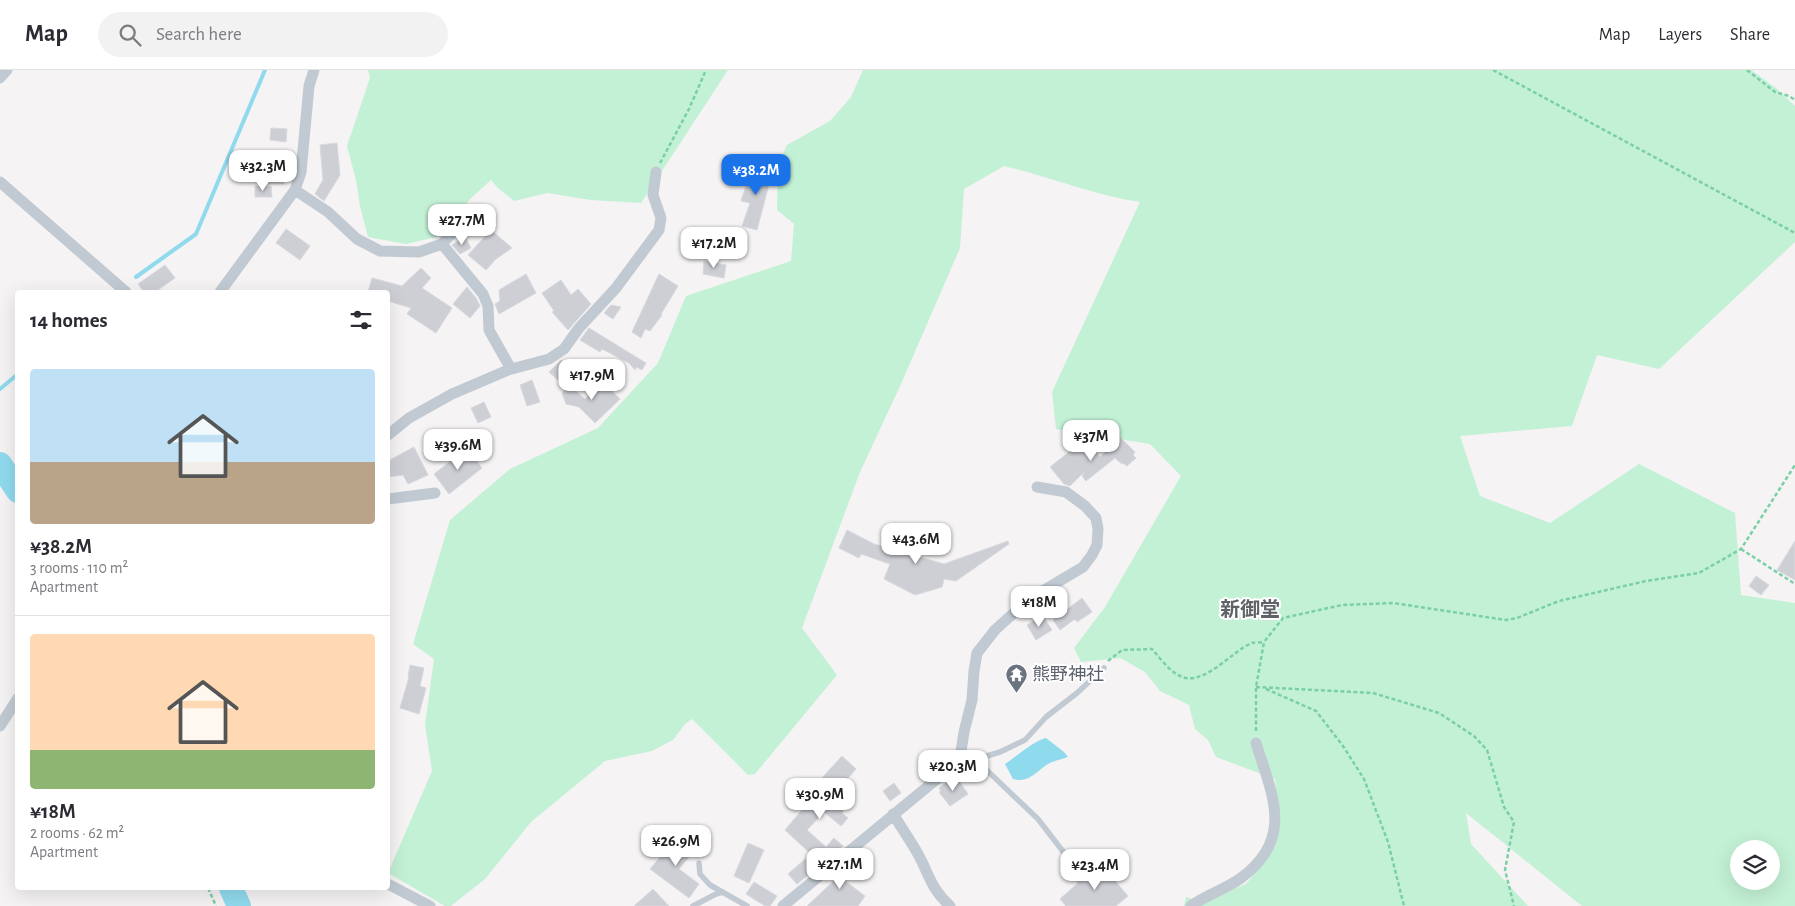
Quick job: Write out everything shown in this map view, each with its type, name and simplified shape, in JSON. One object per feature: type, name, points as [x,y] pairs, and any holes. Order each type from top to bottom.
[{"type":"street","points":[[0,78],[7,70]]},
{"type":"street","points":[[221,290],[295,190],[301,172],[309,86],[314,70]]},
{"type":"street","points":[[390,433],[409,418],[444,399],[511,370],[549,358],[564,349],[579,328],[616,288],[659,230],[661,218],[653,195],[656,172]]},
{"type":"street","points":[[0,182],[124,290]]},
{"type":"street","points":[[295,190],[328,212],[357,239],[380,251],[419,252],[442,244],[455,230]]},
{"type":"street","points":[[442,244],[483,294],[488,306],[489,330],[511,370]]},
{"type":"street","points":[[783,906],[960,758],[972,700],[977,653],[995,630],[1016,611],[1036,595],[1083,567],[1092,555],[1097,545],[1098,529],[1096,518],[1085,506],[1066,492],[1037,487]]},
{"type":"street","points":[[390,499],[435,493]]},
{"type":"street","points":[[0,726],[15,703]]},
{"type":"street","points":[[1191,906],[1240,879],[1258,863],[1269,846],[1275,828],[1273,799],[1256,742]]},
{"type":"street","points":[[894,814],[918,855],[937,894],[950,906]]},
{"type":"street","points":[[390,885],[430,906]]},
{"type":"lane","points":[[960,758],[974,758],[1000,752],[1025,740],[1046,717],[1077,693],[1104,668]]},
{"type":"lane","points":[[974,758],[1038,819],[1068,858]]},
{"type":"lane","points":[[699,863],[700,874],[710,885],[747,906]]},
{"type":"lane","points":[[693,906],[723,892]]},
{"type":"path","points":[[656,172],[689,109],[706,70]]},
{"type":"path","points":[[1493,70],[1795,233]]},
{"type":"path","points":[[1747,70],[1775,92],[1795,100]]},
{"type":"path","points":[[1256,742],[1256,687],[1264,642],[1283,618],[1342,605],[1393,603],[1506,620],[1518,618],[1559,600],[1646,581],[1699,573],[1741,549],[1795,465]]},
{"type":"path","points":[[1741,549],[1795,584]]},
{"type":"path","points":[[1104,668],[1109,659],[1122,650],[1152,649],[1180,677],[1195,678],[1212,671],[1252,643],[1264,642]]},
{"type":"path","points":[[1256,687],[1373,692],[1439,713],[1474,736],[1486,750],[1504,807],[1514,822],[1505,870],[1514,906]]},
{"type":"path","points":[[1264,688],[1316,711],[1343,746],[1364,780],[1388,842],[1404,906]]},
{"type":"path","points":[[209,890],[216,906]]},
{"type":"green space","points":[[368,70],[728,70],[641,203],[591,200],[547,193],[514,201],[491,180],[470,199],[441,236],[406,244],[368,237],[360,206],[356,180],[347,146],[370,78]]},
{"type":"green space","points":[[863,70],[1751,70],[1776,88],[1795,106],[1795,242],[1659,369],[1597,355],[1572,426],[1460,436],[1480,496],[1550,523],[1639,464],[1735,513],[1741,595],[1795,603],[1795,906],[1582,906],[1466,813],[1471,844],[1528,906],[1184,906],[1186,897],[1202,902],[1246,884],[1264,862],[1278,827],[1275,779],[1216,757],[1208,740],[1195,729],[1189,705],[1160,691],[1145,672],[1120,658],[1081,662],[1074,648],[1105,607],[1181,476],[1150,444],[1056,429],[1052,392],[1140,202],[1106,195],[1004,166],[964,189],[960,248],[901,384],[860,472],[802,628],[837,675],[755,774],[748,775],[692,719],[685,724],[673,740],[652,751],[605,761],[531,822],[485,879],[451,906],[445,906],[390,874],[390,868],[432,771],[425,725],[434,659],[413,644],[450,520],[510,469],[598,428],[658,363],[686,296],[791,261],[794,224],[777,210],[778,165],[787,145],[830,121],[851,97]]},
{"type":"water","points":[[1046,738],[1068,757],[1052,762],[1025,779],[1013,779],[1005,764],[1031,745]]},
{"type":"building","points":[[271,128],[287,129],[286,142],[270,140]]},
{"type":"building","points":[[337,143],[340,175],[324,201],[315,194],[323,180],[320,145]]},
{"type":"building","points":[[263,166],[284,166],[284,184],[263,184]]},
{"type":"building","points":[[752,167],[772,173],[757,230],[742,226],[750,203],[741,201]]},
{"type":"building","points":[[255,186],[271,186],[272,197],[255,197]]},
{"type":"building","points":[[286,229],[310,246],[300,260],[276,243]]},
{"type":"building","points":[[491,230],[512,248],[496,259],[486,270],[468,255]]},
{"type":"building","points":[[465,237],[471,248],[460,254],[452,245]]},
{"type":"building","points":[[704,261],[726,265],[724,278],[703,274]]},
{"type":"building","points":[[165,265],[175,278],[158,290],[142,290],[138,284]]},
{"type":"building","points":[[421,268],[431,278],[422,288],[452,308],[436,333],[407,314],[411,308],[390,302],[390,290],[369,290],[372,278],[402,286]]},
{"type":"building","points":[[526,274],[536,293],[499,314],[495,304],[500,301],[499,290]]},
{"type":"building","points":[[659,274],[678,286],[662,315],[650,331],[645,329],[641,338],[632,332]]},
{"type":"building","points":[[561,280],[571,295],[578,289],[591,304],[568,330],[552,312],[554,311],[542,293]]},
{"type":"building","points":[[467,287],[480,306],[470,318],[453,304]]},
{"type":"building","points":[[611,305],[621,307],[613,319],[604,313]]},
{"type":"building","points":[[589,328],[646,363],[642,370],[636,367],[635,370],[629,363],[602,349],[600,352],[580,340]]},
{"type":"building","points":[[561,360],[578,376],[566,387],[549,372]]},
{"type":"building","points":[[532,380],[540,402],[527,406],[520,385]]},
{"type":"building","points":[[603,382],[620,399],[595,423],[579,407],[566,404],[562,393],[569,385],[585,399]]},
{"type":"building","points":[[484,402],[491,417],[478,423],[471,408]]},
{"type":"building","points":[[1120,437],[1135,452],[1133,455],[1136,458],[1127,466],[1115,458],[1086,481],[1082,476],[1085,471],[1070,486],[1064,484],[1050,467],[1078,445],[1089,459],[1097,453],[1100,457]]},
{"type":"building","points":[[414,447],[428,475],[408,484],[403,475],[390,477],[390,460]]},
{"type":"building","points":[[467,448],[482,468],[449,494],[434,474]]},
{"type":"building","points":[[847,530],[874,544],[944,564],[1008,541],[1009,544],[956,581],[944,579],[942,587],[915,595],[884,579],[890,564],[861,554],[859,558],[839,548]]},
{"type":"building","points":[[1795,541],[1795,580],[1777,570]]},
{"type":"building","points":[[1756,576],[1769,585],[1761,595],[1749,586]]},
{"type":"building","points":[[1082,598],[1092,612],[1077,622],[1075,619],[1060,630],[1053,620]]},
{"type":"building","points":[[1042,615],[1052,630],[1036,640],[1027,625]]},
{"type":"building","points":[[410,665],[424,668],[420,686],[426,688],[419,714],[400,708],[409,677]]},
{"type":"building","points":[[842,756],[856,769],[831,798],[845,808],[842,813],[848,818],[841,826],[824,812],[807,830],[826,847],[834,838],[843,846],[797,884],[788,874],[811,854],[785,830],[806,805],[808,807],[824,781],[821,779]]},
{"type":"building","points":[[957,778],[968,794],[950,806],[939,792],[941,791],[939,788]]},
{"type":"building","points":[[894,783],[901,793],[890,801],[883,791]]},
{"type":"building","points":[[678,836],[695,850],[679,869],[699,884],[689,898],[650,869]]},
{"type":"building","points":[[748,843],[764,850],[749,883],[734,876]]},
{"type":"building","points":[[850,860],[858,869],[845,881],[865,896],[858,906],[807,906],[837,878],[833,874]]},
{"type":"building","points":[[1103,867],[1128,896],[1116,906],[1066,906],[1060,899],[1078,883],[1075,880],[1086,871],[1092,877]]},
{"type":"building","points":[[754,882],[777,896],[770,906],[765,906],[746,894]]},
{"type":"building","points":[[653,889],[669,906],[634,906]]},
{"type":"waterway","points":[[136,277],[196,234],[265,70]]},
{"type":"waterway","points":[[0,389],[15,376]]},
{"type":"waterway","points":[[0,464],[15,486]]},
{"type":"waterway","points":[[232,890],[239,906]]},
{"type":"place","name":"熊野神社","points":[[1016,694]]},
{"type":"district","name":"新御堂","points":[[1250,610]]}]
